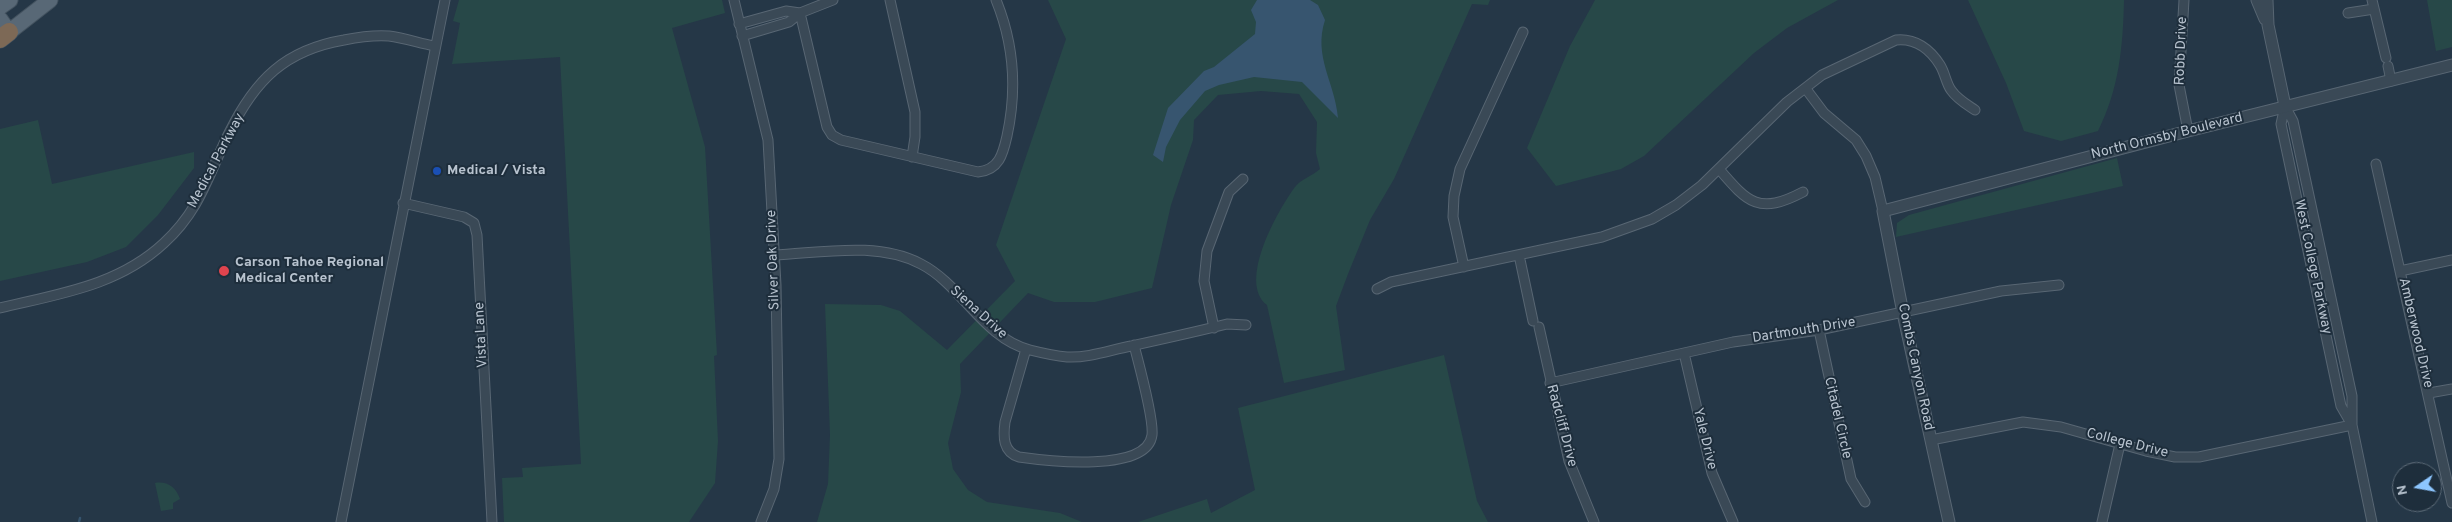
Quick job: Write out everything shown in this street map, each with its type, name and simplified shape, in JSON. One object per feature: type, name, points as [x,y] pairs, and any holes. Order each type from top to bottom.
[{"type":"main road","points":[[0,7],[10,0]]},
{"type":"main road","points":[[3,30],[50,0]]},
{"type":"street","points":[[340,522],[444,0]]},
{"type":"street","name":"Silver Oak Drive","points":[[734,0],[768,140],[774,255],[779,459],[774,489],[761,522]]},
{"type":"street","points":[[742,36],[789,22],[800,12],[833,0]]},
{"type":"street","points":[[890,0],[915,112],[915,138],[912,157]]},
{"type":"street","points":[[800,12],[829,131],[840,140],[978,172],[993,167],[1002,157],[1011,115],[1013,69],[1008,38],[996,0]]},
{"type":"street","name":"Robb Drive","points":[[2184,0],[2179,85],[2188,130]]},
{"type":"street","name":"West College Parkway","points":[[2257,0],[2268,25]]},
{"type":"street","name":"West College Parkway","points":[[2267,0],[2268,25],[2285,106],[2293,121],[2352,396],[2352,425],[2372,522]]},
{"type":"street","points":[[2348,14],[2373,4],[2391,81]]},
{"type":"street","points":[[739,24],[786,11],[800,12]]},
{"type":"street","points":[[1464,267],[1453,216],[1454,196],[1460,170],[1523,32]]},
{"type":"street","name":"Medical Parkway","points":[[0,308],[92,286],[132,268],[164,244],[184,221],[205,189],[229,132],[260,84],[277,66],[301,51],[360,37],[389,36],[434,46]]},
{"type":"street","points":[[1377,288],[1391,282],[1602,237],[1652,219],[1676,205],[1719,168],[1787,102],[1822,75],[1896,40],[1908,39],[1930,52],[1940,66],[1957,98],[1975,110]]},
{"type":"street","name":"North Ormsby Boulevard","points":[[1883,211],[2188,130],[2452,65]]},
{"type":"street","points":[[1806,89],[1824,113],[1856,140],[1866,156],[1875,177],[1883,211]]},
{"type":"street","name":"Amberwood Drive","points":[[2376,164],[2429,393],[2452,503]]},
{"type":"street","points":[[1719,168],[1742,195],[1757,203],[1768,205],[1783,203],[1803,192]]},
{"type":"street","points":[[1214,328],[1204,281],[1207,251],[1229,192],[1243,179]]},
{"type":"street","name":"Vista Lane","points":[[403,203],[464,217],[474,223],[477,235],[492,522]]},
{"type":"street","name":"Combs Canyon Road","points":[[1883,211],[1903,313],[1949,522]]},
{"type":"street","name":"Siena Drive","points":[[774,255],[870,251],[905,258],[921,264],[936,275],[986,324],[1006,340],[1026,349],[1051,354],[1080,356],[1227,324],[1246,325]]},
{"type":"street","name":"Radcliff Drive","points":[[1519,255],[1569,461],[1594,522]]},
{"type":"street","points":[[2400,271],[2452,260]]},
{"type":"street","name":"Dartmouth Drive","points":[[1550,383],[1742,341],[1819,330],[2001,291],[2059,285]]},
{"type":"street","name":"Citadel Circle","points":[[1819,330],[1851,478],[1865,502]]},
{"type":"street","points":[[1026,349],[1005,422],[1006,447],[1014,455],[1020,457],[1062,463],[1088,463],[1142,452],[1151,442],[1152,425],[1134,345]]},
{"type":"street","name":"Yale Drive","points":[[1684,353],[1712,473],[1733,522]]},
{"type":"street","points":[[2429,393],[2452,389]]},
{"type":"street","name":"College Drive","points":[[1931,440],[2023,422],[2061,428],[2175,457],[2199,457],[2352,425]]},
{"type":"street","points":[[2102,522],[2120,444]]},
{"type":"green space","points":[[459,0],[722,0],[725,13],[672,28],[705,147],[717,355],[714,356],[718,441],[715,483],[689,522],[504,522],[502,478],[523,477],[522,468],[581,464],[560,57],[452,64],[460,23],[453,21]]},
{"type":"green space","points":[[1048,0],[1490,0],[1488,5],[1472,4],[1394,179],[1370,220],[1348,274],[1336,306],[1345,370],[1284,383],[1267,305],[1259,294],[1256,280],[1263,246],[1279,212],[1297,184],[1320,169],[1316,153],[1317,122],[1299,94],[1261,91],[1218,95],[1194,120],[1193,140],[1171,205],[1152,288],[1095,302],[1054,302],[1028,293],[960,364],[961,392],[948,443],[953,469],[968,490],[987,502],[1060,513],[1082,522],[817,522],[828,484],[830,435],[825,304],[881,305],[900,311],[947,350],[1015,281],[996,245],[1066,39]]},
{"type":"green space","points":[[1595,0],[1838,0],[1787,28],[1754,53],[1644,156],[1621,169],[1556,186],[1527,148],[1570,46]]},
{"type":"green space","points":[[1968,0],[2124,0],[2121,51],[2115,83],[2111,99],[2098,131],[2061,141],[2024,131],[2006,83]]},
{"type":"green space","points":[[2427,0],[2452,0],[2452,47],[2436,51]]},
{"type":"green space","points":[[38,120],[52,184],[194,152],[194,168],[158,215],[126,247],[87,262],[0,281],[0,129]]},
{"type":"green space","points":[[2117,158],[2123,186],[1896,237],[1897,223],[1909,215]]},
{"type":"green space","points":[[1444,355],[1477,501],[1488,522],[1138,522],[1207,499],[1211,513],[1255,490],[1238,408]]},
{"type":"green space","points":[[155,483],[167,484],[176,491],[180,499],[173,503],[173,509],[161,511]]},
{"type":"water","points":[[1257,0],[1310,0],[1318,5],[1325,20],[1322,33],[1323,58],[1338,118],[1302,82],[1254,77],[1219,85],[1205,91],[1180,120],[1166,147],[1163,162],[1153,155],[1168,108],[1204,71],[1214,67],[1255,34],[1256,22],[1251,10]]},
{"type":"waterway","points":[[79,522],[80,518]]},
{"type":"place","name":"Medical / Vista","points":[[437,171]]},
{"type":"place","name":"Carson Tahoe Regional Medical Center","points":[[224,271]]}]
